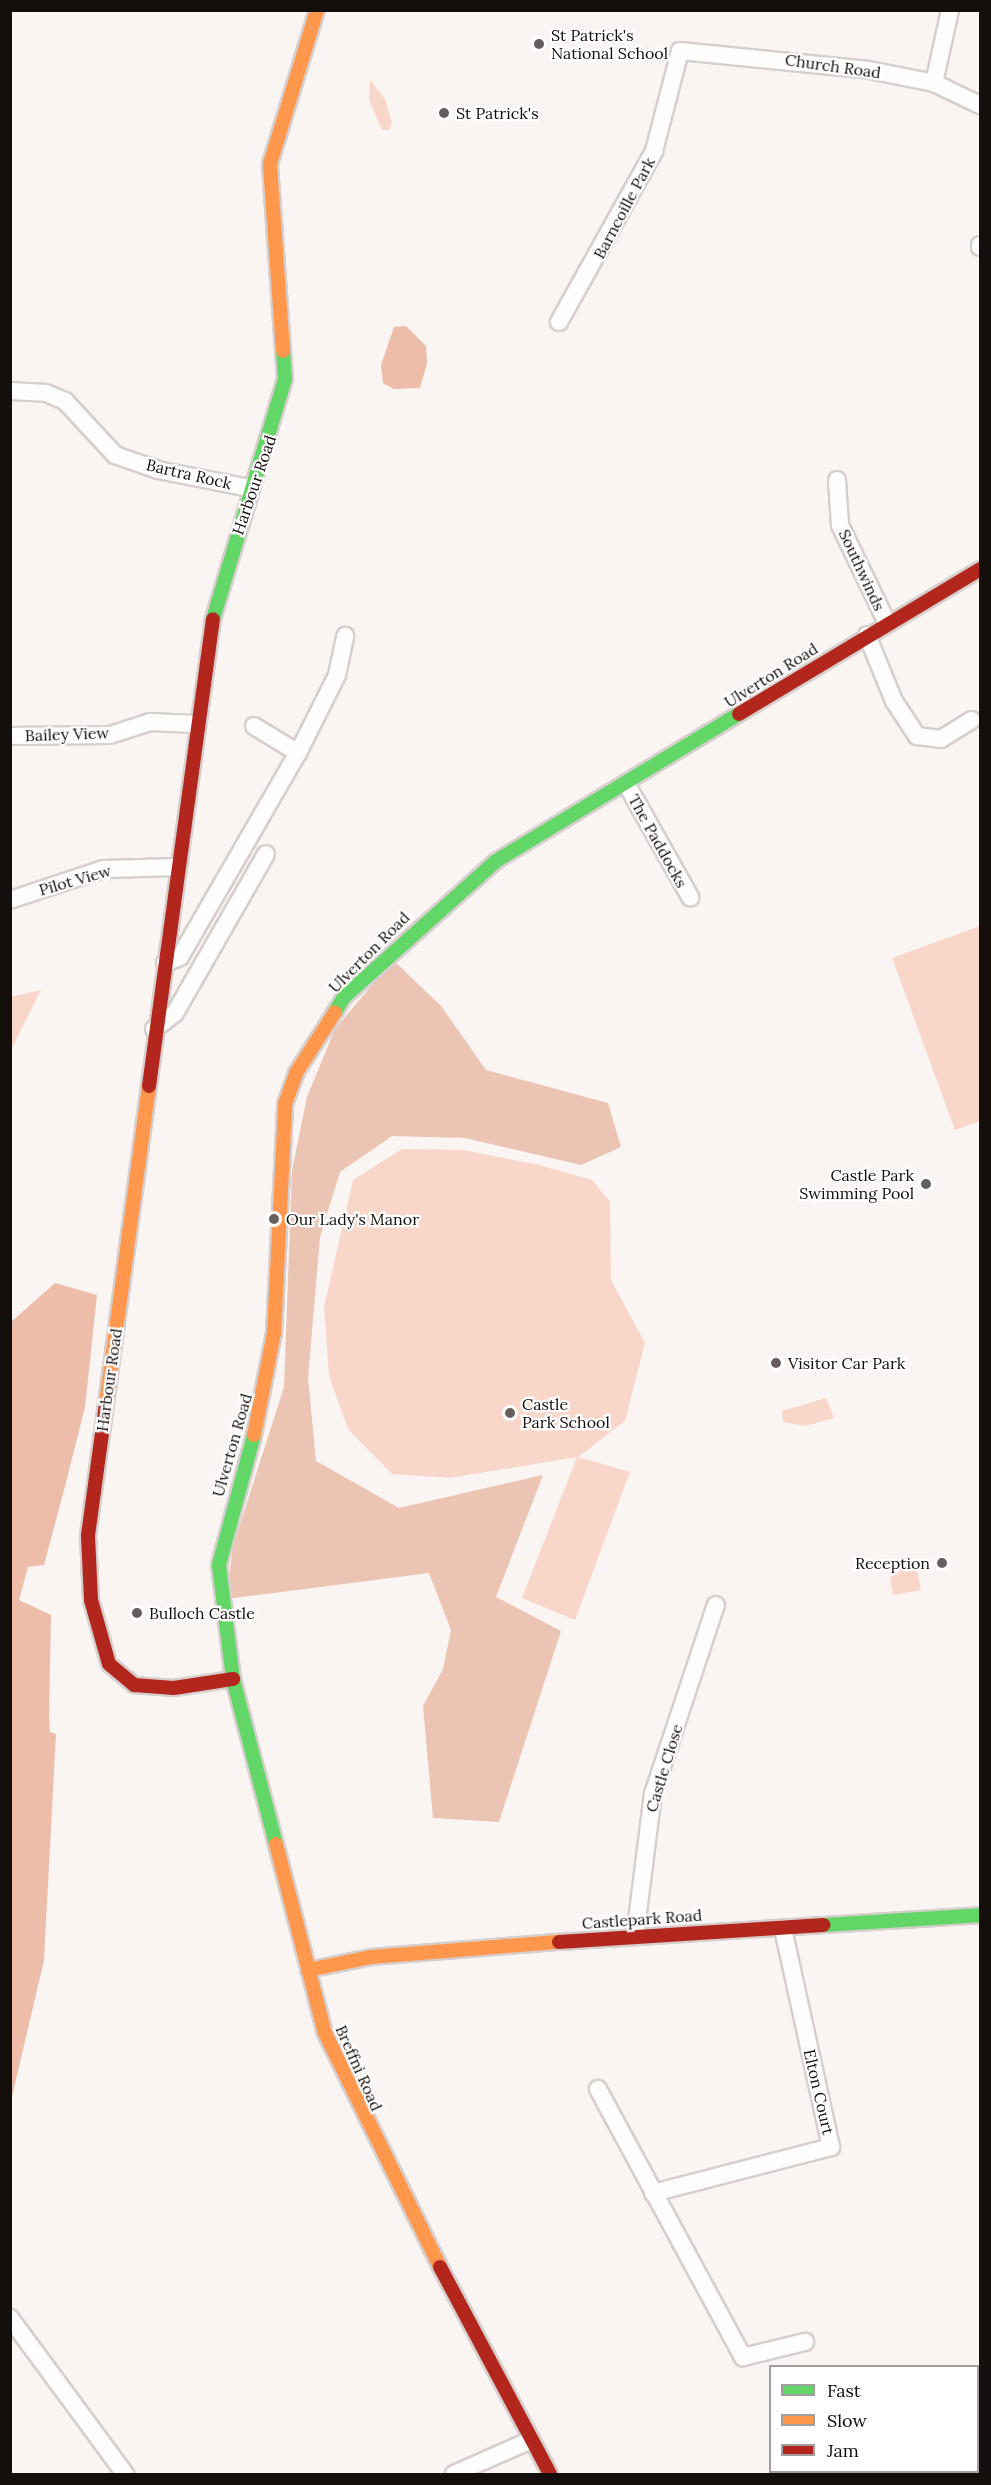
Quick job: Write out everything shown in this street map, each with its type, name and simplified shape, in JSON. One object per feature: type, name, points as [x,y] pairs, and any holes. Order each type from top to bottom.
[{"type":"street","name":"Harbour Road","points":[[233,1679],[174,1688],[134,1685],[109,1664],[91,1600],[88,1536],[195,724],[213,615],[250,488],[272,434],[285,379],[270,164],[317,10]]},
{"type":"street","points":[[934,83],[950,10]]},
{"type":"street","name":"Church Road","points":[[680,51],[802,59],[934,83],[981,105]]},
{"type":"street","name":"Barncoille Park","points":[[559,322],[643,177],[680,51]]},
{"type":"street","name":"Bartra Rock","points":[[10,391],[46,393],[65,401],[115,455],[158,470],[250,488]]},
{"type":"street","name":"Southwinds","points":[[837,480],[840,525],[886,623]]},
{"type":"street","name":"Ulverton Road","points":[[233,1679],[219,1565],[262,1406],[274,1333],[279,1155],[296,1073],[344,997],[419,925],[496,861],[627,785],[886,623],[981,569]]},
{"type":"street","points":[[867,635],[894,701],[917,735],[941,739],[971,720]]},
{"type":"street","points":[[165,963],[180,957],[298,753],[337,675],[345,636]]},
{"type":"street","name":"Bailey View","points":[[10,736],[110,735],[150,722],[195,724]]},
{"type":"street","points":[[254,726],[298,753]]},
{"type":"street","name":"The Paddocks","points":[[627,785],[690,897]]},
{"type":"street","points":[[154,1029],[170,1022],[266,854]]},
{"type":"street","name":"Pilot View","points":[[10,900],[104,869],[177,867]]},
{"type":"street","name":"Castle Close","points":[[635,1936],[653,1794],[716,1605]]},
{"type":"street","name":"Breffni Road","points":[[233,1679],[308,1970],[342,2077],[550,2475]]},
{"type":"street","name":"Castlepark Road","points":[[308,1970],[371,1957],[635,1936],[981,1916]]},
{"type":"street","name":"Elton Court","points":[[653,2193],[831,2147],[783,1928]]},
{"type":"street","points":[[598,2089],[743,2356],[805,2342]]},
{"type":"street","points":[[10,2318],[125,2475]]},
{"type":"street","points":[[454,2475],[531,2440]]},
{"type":"shaded area","points":[[370,80],[385,99],[392,123],[389,130],[382,130],[369,100]]},
{"type":"shaded area","points":[[406,326],[426,346],[427,364],[420,388],[394,389],[383,383],[381,365],[394,327]]},
{"type":"shaded area","points":[[980,926],[980,1121],[955,1130],[892,958]]},
{"type":"shaded area","points":[[393,960],[441,1006],[486,1070],[608,1103],[621,1147],[581,1165],[465,1138],[392,1136],[340,1172],[320,1237],[308,1378],[316,1461],[399,1508],[543,1475],[496,1597],[561,1631],[499,1822],[433,1818],[423,1706],[443,1669],[451,1630],[429,1573],[226,1599],[233,1546],[284,1387],[292,1170],[307,1097],[335,1029]]},
{"type":"shaded area","points":[[41,990],[11,1050],[11,997]]},
{"type":"shaded area","points":[[402,1149],[463,1150],[539,1165],[592,1180],[610,1202],[611,1280],[645,1343],[625,1421],[578,1457],[630,1472],[575,1620],[522,1598],[577,1457],[450,1478],[392,1474],[348,1429],[329,1376],[324,1307],[353,1180]]},
{"type":"shaded area","points":[[55,1283],[97,1295],[85,1407],[64,1490],[44,1565],[28,1567],[19,1600],[51,1615],[49,1716],[50,1732],[56,1734],[44,1960],[11,2101],[11,1322]]},
{"type":"shaded area","points":[[826,1398],[834,1418],[805,1426],[783,1422],[782,1411]]},
{"type":"shaded area","points":[[906,1566],[917,1569],[921,1590],[893,1595],[890,1578]]},
{"type":"traffic: fast","points":[[213,619],[285,379],[283,351]]},
{"type":"traffic: fast","points":[[335,1012],[344,997],[496,861],[739,714]]},
{"type":"traffic: fast","points":[[254,1435],[219,1565],[233,1679],[276,1844]]},
{"type":"traffic: fast","points":[[823,1925],[980,1915]]},
{"type":"traffic: slow","points":[[283,351],[270,164],[317,10]]},
{"type":"traffic: slow","points":[[254,1435],[274,1333],[285,1104],[296,1073],[335,1012]]},
{"type":"traffic: slow","points":[[106,1404],[149,1086]]},
{"type":"traffic: slow","points":[[276,1844],[325,2033],[440,2267]]},
{"type":"traffic: slow","points":[[308,1970],[371,1957],[559,1942]]},
{"type":"traffic: jam","points":[[739,714],[980,569]]},
{"type":"traffic: jam","points":[[149,1086],[213,619]]},
{"type":"traffic: jam","points":[[106,1404],[88,1536],[91,1600],[109,1664],[134,1685],[174,1688],[233,1679]]},
{"type":"traffic: jam","points":[[559,1942],[823,1925]]},
{"type":"traffic: jam","points":[[440,2267],[550,2474]]},
{"type":"place","name":"St Patrick's National School","points":[[539,44]]},
{"type":"place","name":"St Patrick's","points":[[444,113]]},
{"type":"place","name":"Castle Park Swimming Pool","points":[[926,1184]]},
{"type":"place","name":"Our Lady's Manor","points":[[274,1219]]},
{"type":"place","name":"Visitor Car Park","points":[[776,1363]]},
{"type":"place","name":"Castle Park School","points":[[510,1413]]},
{"type":"place","name":"Reception","points":[[942,1563]]},
{"type":"place","name":"Bulloch Castle","points":[[137,1613]]}]
